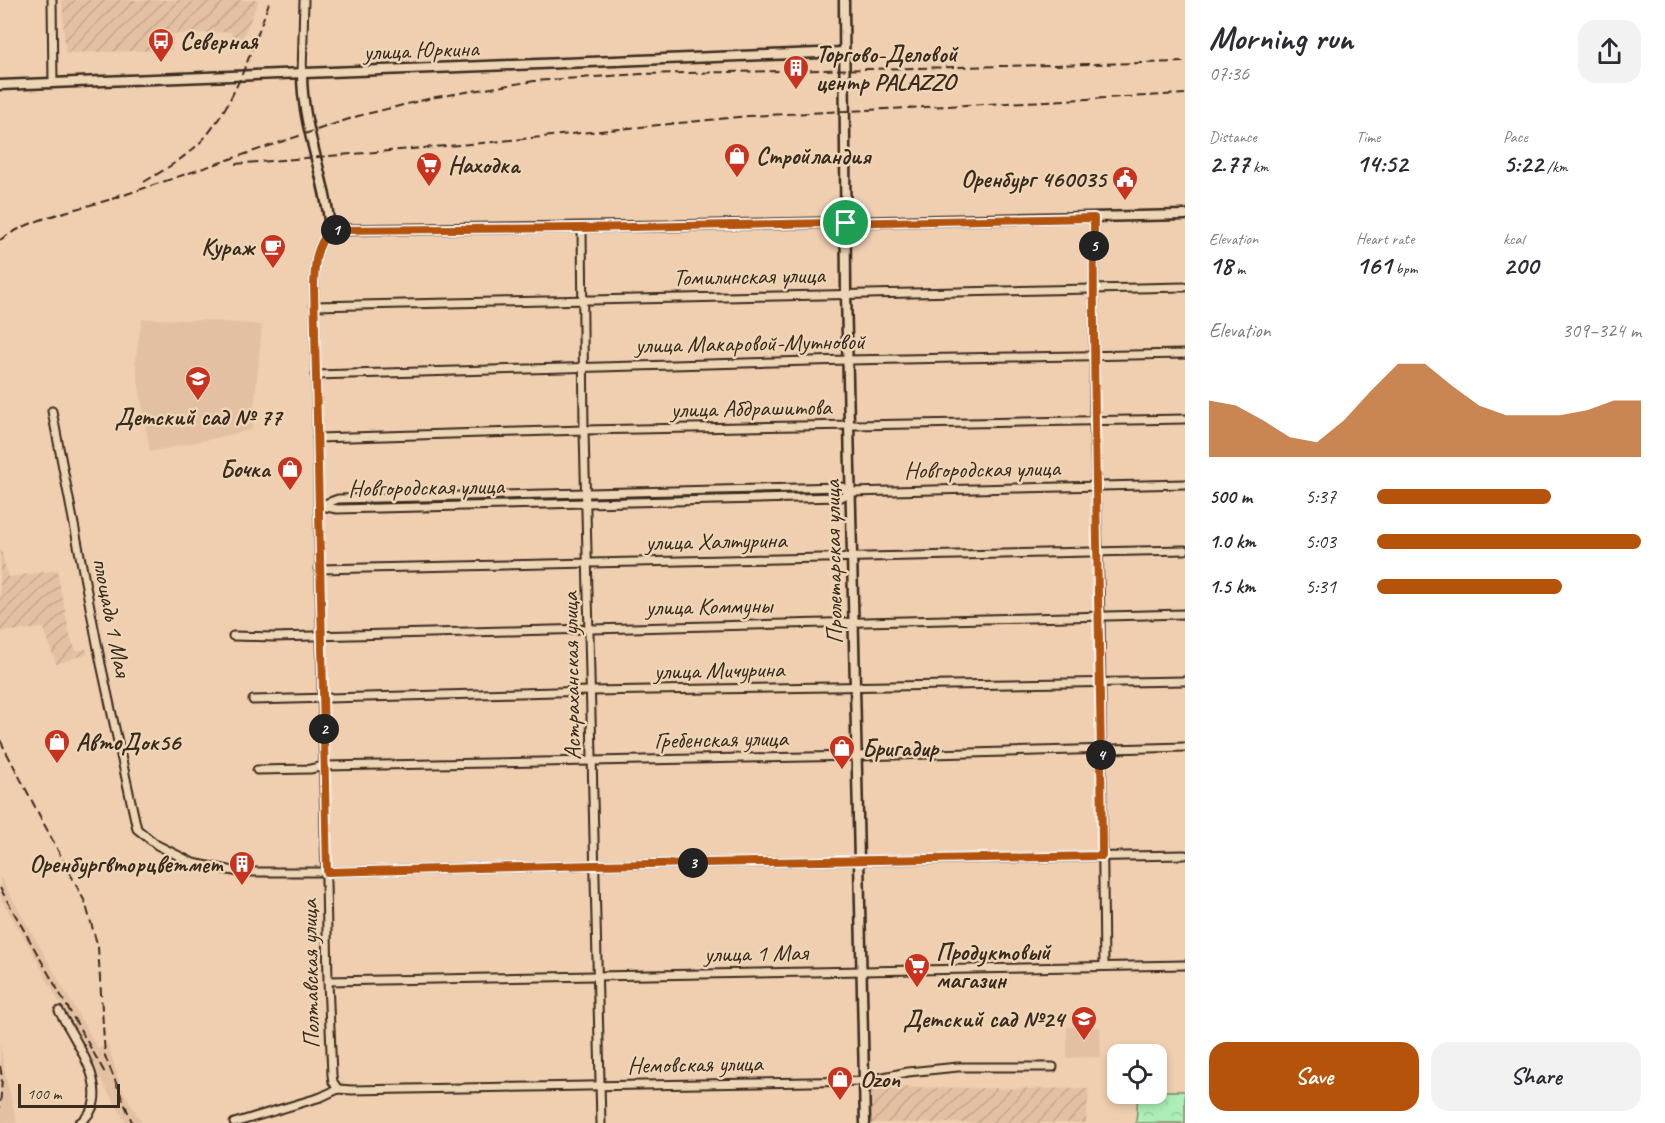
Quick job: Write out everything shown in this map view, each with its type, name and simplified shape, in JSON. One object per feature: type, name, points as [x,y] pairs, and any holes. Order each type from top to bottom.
[{"type":"main road","name":"Пролетарская улица","points":[[844,0],[846,293],[865,1123]]},
{"type":"main road","name":"улица Юркина","points":[[0,85],[844,52]]},
{"type":"main road","points":[[302,74],[303,107],[324,193],[330,230],[582,228],[1185,216]]},
{"type":"street","points":[[52,0],[53,83]]},
{"type":"street","points":[[302,74],[304,0]]},
{"type":"street","points":[[1094,218],[1094,421],[1100,616],[1104,966]]},
{"type":"street","name":"Астраханская улица","points":[[582,228],[584,430],[601,1123]]},
{"type":"street","name":"Полтавская улица","points":[[330,230],[320,242],[316,254],[314,306],[328,981],[332,1075],[338,1089]]},
{"type":"street","name":"Томилинская улица","points":[[314,306],[1185,286]]},
{"type":"street","name":"улица Макаровой-Мутновой","points":[[315,375],[848,360],[1185,354]]},
{"type":"street","name":"площадь 1 Мая","points":[[52,411],[101,664],[137,830],[157,845],[193,863],[216,869],[239,872],[327,872]]},
{"type":"street","name":"улица Абдрашитова","points":[[317,438],[584,430],[1185,419]]},
{"type":"street","name":"Новгородская улица","points":[[319,506],[338,509],[841,497],[851,492],[1185,484]]},
{"type":"street","name":"Новгородская улица","points":[[319,506],[338,499],[586,492],[842,487],[851,492]]},
{"type":"street","name":"улица Халтурина","points":[[319,569],[1185,550]]},
{"type":"street","name":"улица Коммуны","points":[[233,636],[1185,614]]},
{"type":"street","name":"улица Мичурина","points":[[253,700],[591,691],[1185,681]]},
{"type":"street","name":"Гребенская улица","points":[[257,770],[310,769],[325,766],[593,762],[1185,747]]},
{"type":"street","points":[[327,872],[1185,855]]},
{"type":"street","name":"улица 1 Мая","points":[[328,981],[1185,965]]},
{"type":"street","points":[[58,1011],[88,1066],[96,1092],[94,1108],[88,1117],[79,1123]]},
{"type":"street","name":"Немовская улица","points":[[338,1089],[864,1081],[908,1072],[958,1067],[1053,1067]]},
{"type":"street","points":[[234,1123],[321,1097],[338,1089]]},
{"type":"shaded area","points":[[62,0],[259,0],[241,42],[232,42],[231,32],[172,34],[172,50],[65,53]]},
{"type":"shaded area","name":"Детский сад № 77","points":[[142,319],[200,320],[262,325],[252,430],[150,452],[135,361]]},
{"type":"shaded area","points":[[0,546],[8,577],[57,570],[70,636],[76,651],[86,649],[88,654],[56,664],[44,628],[0,632]]},
{"type":"shaded area","points":[[0,877],[98,1049],[108,1044],[120,1085],[142,1123],[126,1123],[90,1061],[32,951],[0,897]]},
{"type":"shaded area","name":"Детский сад №24","points":[[1067,1027],[1100,1027],[1101,1057],[1067,1058]]},
{"type":"shaded area","points":[[0,1042],[5,1073],[17,1123],[0,1123]]},
{"type":"shaded area","points":[[869,1087],[1089,1089],[1086,1123],[870,1123]]},
{"type":"green space","points":[[1167,1091],[1185,1091],[1185,1123],[1136,1123],[1137,1104],[1167,1104]]},
{"type":"railway","points":[[144,182],[193,149],[218,120],[244,70],[270,0]]},
{"type":"railway","points":[[112,199],[358,116],[436,97],[534,81],[641,74],[1185,62]]},
{"type":"railway","points":[[235,164],[482,143],[748,116],[1185,94]]},
{"type":"railway","points":[[0,240],[39,220],[112,199],[120,194]]},
{"type":"railway","points":[[0,740],[85,902],[98,947],[105,1056],[132,1122]]},
{"type":"railway","points":[[0,888],[105,1073]]},
{"type":"railway","points":[[0,1066],[2,1078],[0,1108]]},
{"type":"place","name":"Северная","points":[[161,64]]},
{"type":"place","name":"Торгово-Деловой центр PALAZZO","points":[[796,91]]},
{"type":"place","name":"Стройландия","points":[[737,179]]},
{"type":"place","name":"Находка","points":[[429,188]]},
{"type":"place","name":"Оренбург 460035","points":[[1125,202]]},
{"type":"place","name":"Кураж","points":[[273,270]]},
{"type":"place","name":"Детский сад № 77","points":[[198,402]]},
{"type":"place","name":"Бочка","points":[[290,492]]},
{"type":"place","name":"АвтоДок56","points":[[57,765]]},
{"type":"place","name":"Бригадир","points":[[842,771]]},
{"type":"place","name":"Оренбургвторцветмет","points":[[242,887]]},
{"type":"place","name":"Продуктовый магазин","points":[[917,989]]},
{"type":"place","name":"Детский сад №24","points":[[1084,1042]]},
{"type":"place","name":"Ozon","points":[[840,1102]]},
{"type":"route","points":[[1094,218],[1094,421],[1100,616],[1102,856],[327,872],[314,285],[316,254],[320,242],[330,230],[846,223],[1094,218]]}]
